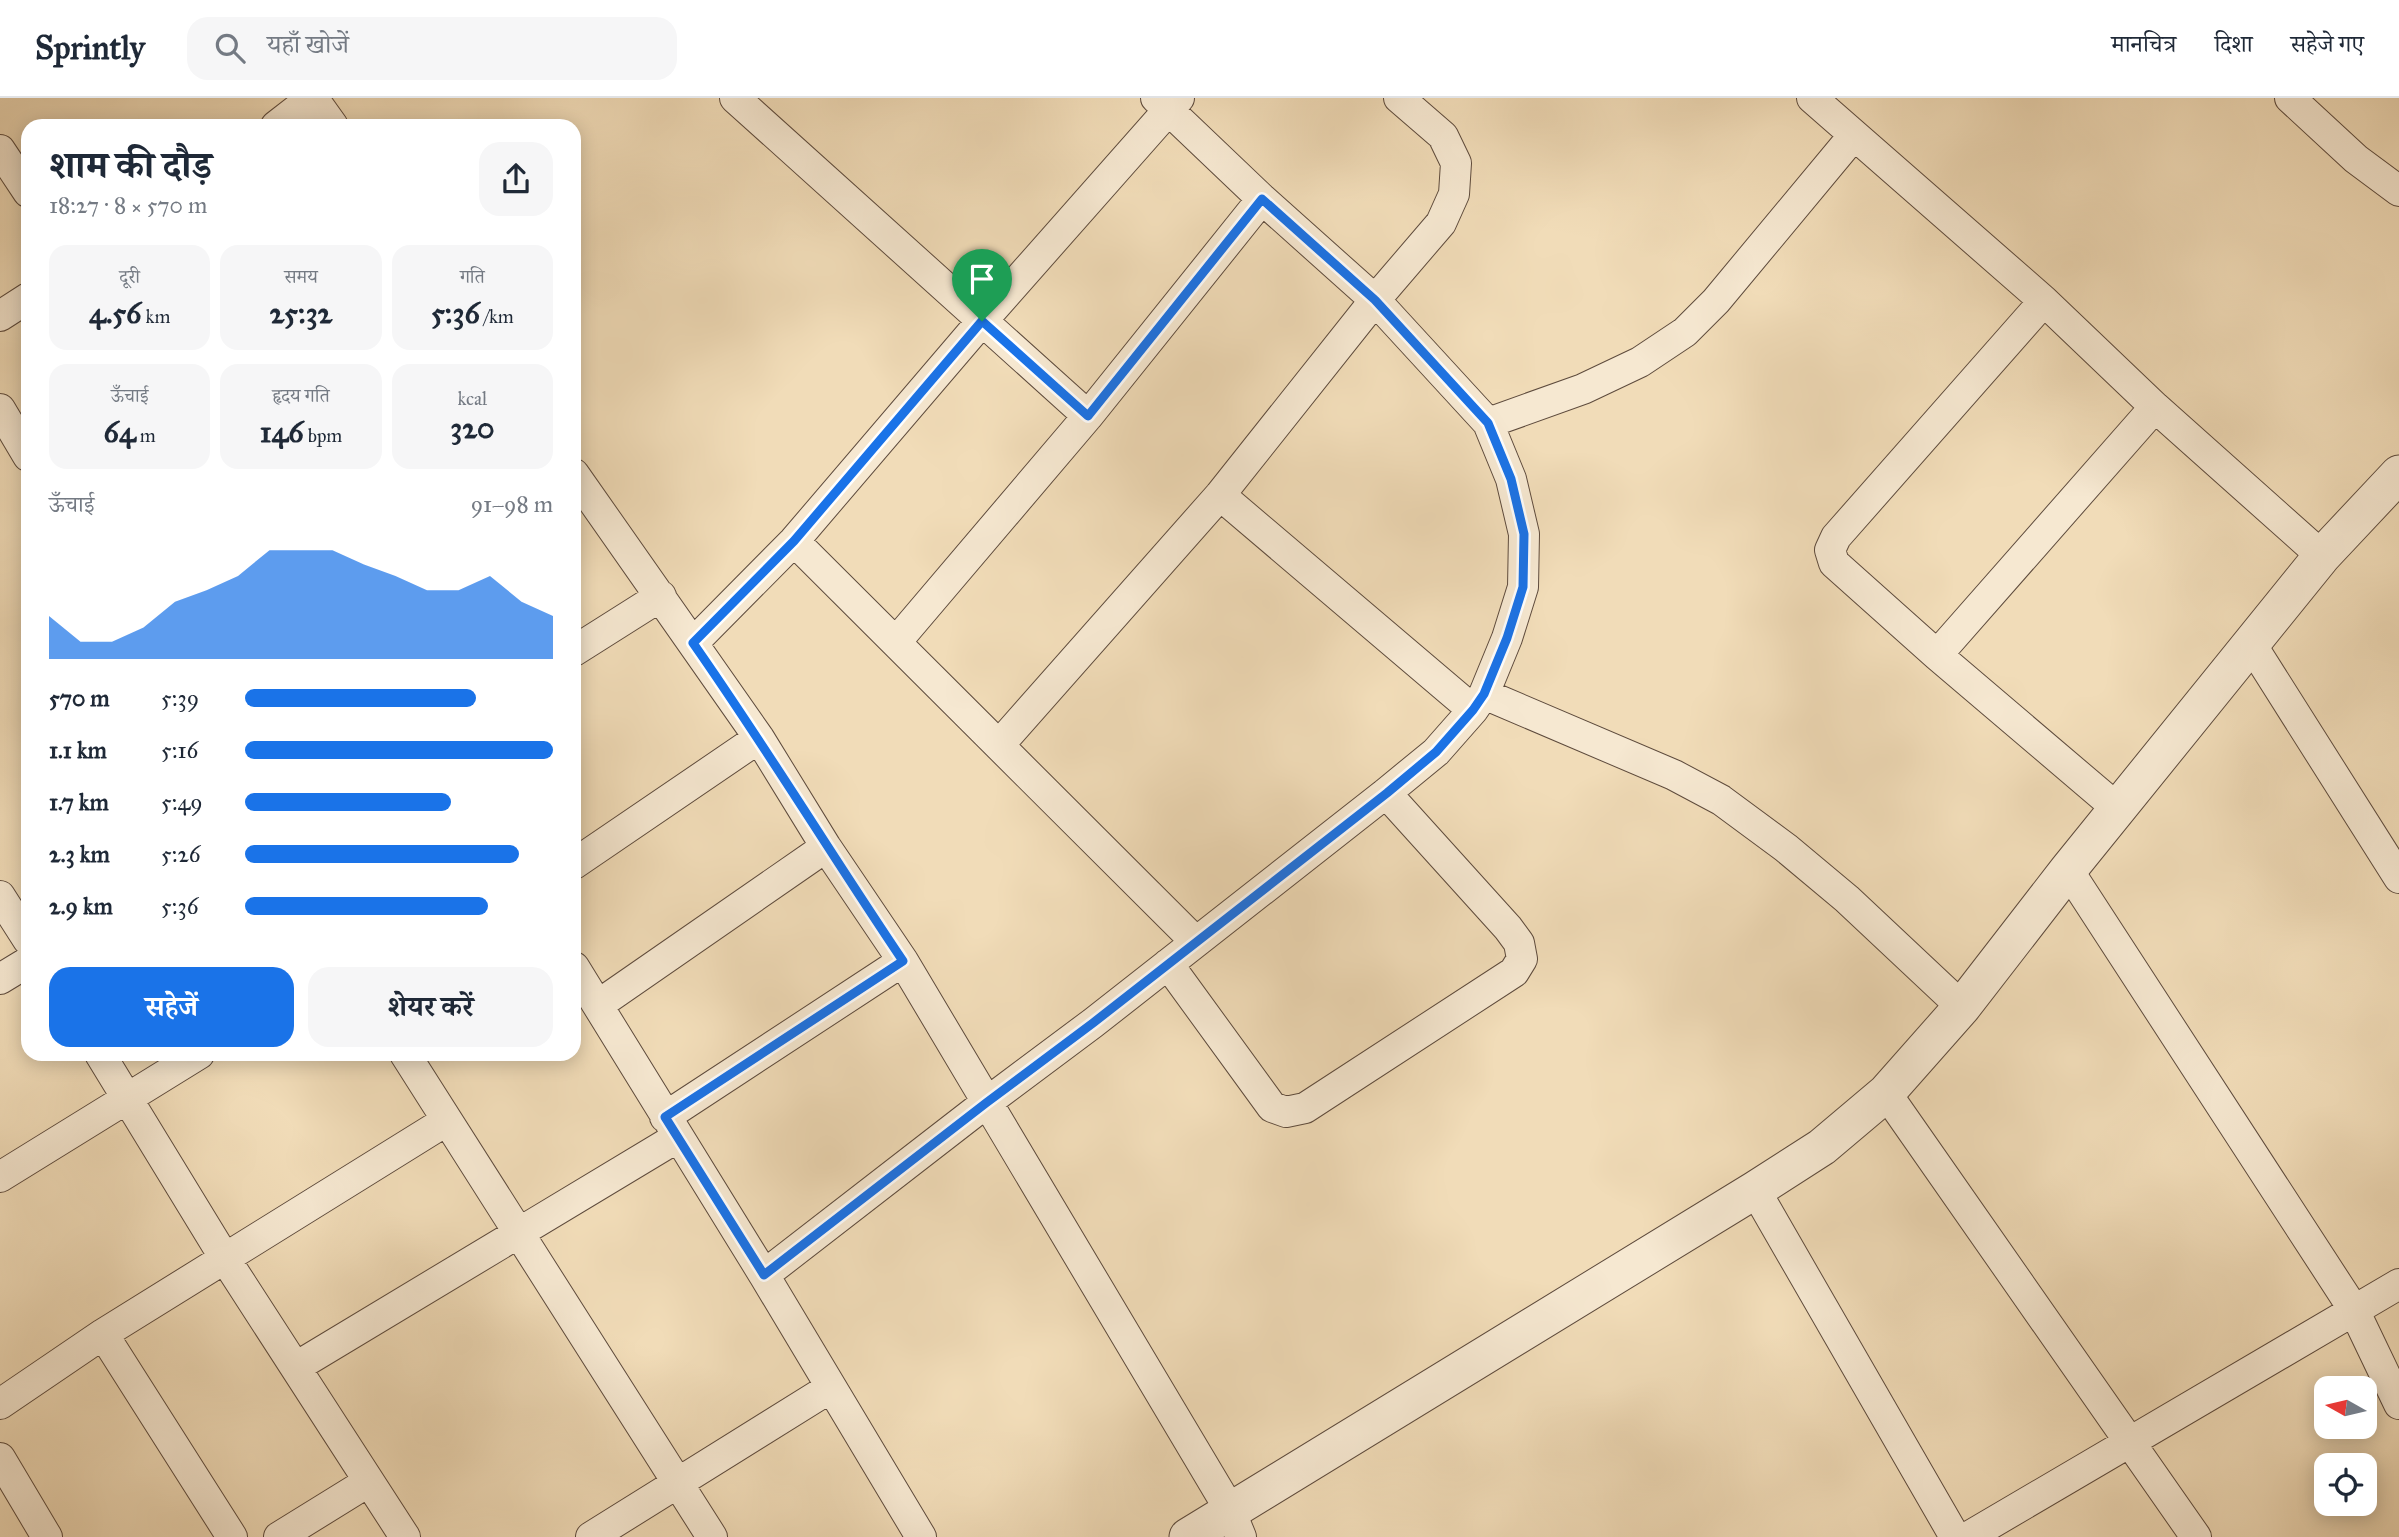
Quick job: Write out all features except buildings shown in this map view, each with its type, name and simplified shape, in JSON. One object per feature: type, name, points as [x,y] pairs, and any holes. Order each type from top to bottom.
[{"type":"street","points":[[285,119],[312,98],[327,119]]},
{"type":"street","points":[[735,98],[1088,416]]},
{"type":"street","points":[[999,744],[1220,495],[1375,300],[1441,223],[1454,194],[1456,163],[1443,136],[1399,98]]},
{"type":"street","points":[[1812,98],[2044,301],[2155,407],[2322,556]]},
{"type":"street","points":[[2290,98],[2356,159],[2399,191]]},
{"type":"street","points":[[693,643],[794,541],[1168,102],[1262,199],[1375,300],[1488,423],[1511,479],[1524,534],[1523,587],[1507,638],[1479,702],[1436,752],[1093,1023],[764,1275]]},
{"type":"street","points":[[1488,423],[1583,389],[1640,362],[1685,332],[1716,301],[1854,135]]},
{"type":"street","points":[[0,150],[21,182]]},
{"type":"street","points":[[896,642],[1088,416],[1262,199]]},
{"type":"street","points":[[2044,301],[1836,537],[1830,550],[1834,563],[1937,655],[2118,808]]},
{"type":"street","points":[[0,316],[21,302]]},
{"type":"street","points":[[1937,655],[2155,407]]},
{"type":"street","points":[[0,409],[21,444]]},
{"type":"street","points":[[1188,1537],[1235,1524],[1822,1147],[1886,1093],[1962,1007],[2068,870],[2322,556],[2399,474]]},
{"type":"street","points":[[581,495],[661,596],[759,738],[826,847],[903,961],[1235,1524]]},
{"type":"street","points":[[1220,495],[1479,702],[1674,775],[1721,800],[1786,848],[1847,899],[1962,1007]]},
{"type":"street","points":[[794,541],[1196,942]]},
{"type":"street","points":[[581,647],[661,596]]},
{"type":"street","points":[[2251,644],[2399,878]]},
{"type":"street","points":[[581,859],[759,738]]},
{"type":"street","points":[[1168,964],[1272,1107],[1286,1112],[1305,1108],[1514,972],[1522,958],[1519,943],[1387,793]]},
{"type":"street","points":[[598,1005],[826,847]]},
{"type":"street","points":[[2068,870],[2354,1310],[2399,1404]]},
{"type":"street","points":[[0,896],[21,929]]},
{"type":"street","points":[[296,1367],[519,1232],[672,1127],[903,961]]},
{"type":"street","points":[[0,979],[21,966]]},
{"type":"street","points":[[581,978],[921,1537]]},
{"type":"street","points":[[104,1061],[224,1257],[405,1537]]},
{"type":"street","points":[[0,1177],[188,1061]]},
{"type":"street","points":[[409,1061],[712,1537]]},
{"type":"street","points":[[1886,1093],[2196,1537]]},
{"type":"street","points":[[0,1404],[224,1257],[446,1121]]},
{"type":"street","points":[[1755,1190],[1955,1537]]},
{"type":"street","points":[[1968,1537],[2399,1284]]},
{"type":"street","points":[[103,1334],[232,1537]]},
{"type":"street","points":[[591,1537],[830,1388]]},
{"type":"street","points":[[0,1458],[47,1537]]},
{"type":"street","points":[[279,1537],[368,1482]]},
{"type":"route","points":[[1262,199],[1375,300],[1488,423],[1511,479],[1524,534],[1523,587],[1507,638],[1484,694],[1436,752],[1093,1023],[764,1275],[665,1117],[903,961],[826,847],[759,738],[693,643],[794,541],[982,321],[1088,416],[1262,199]]}]
